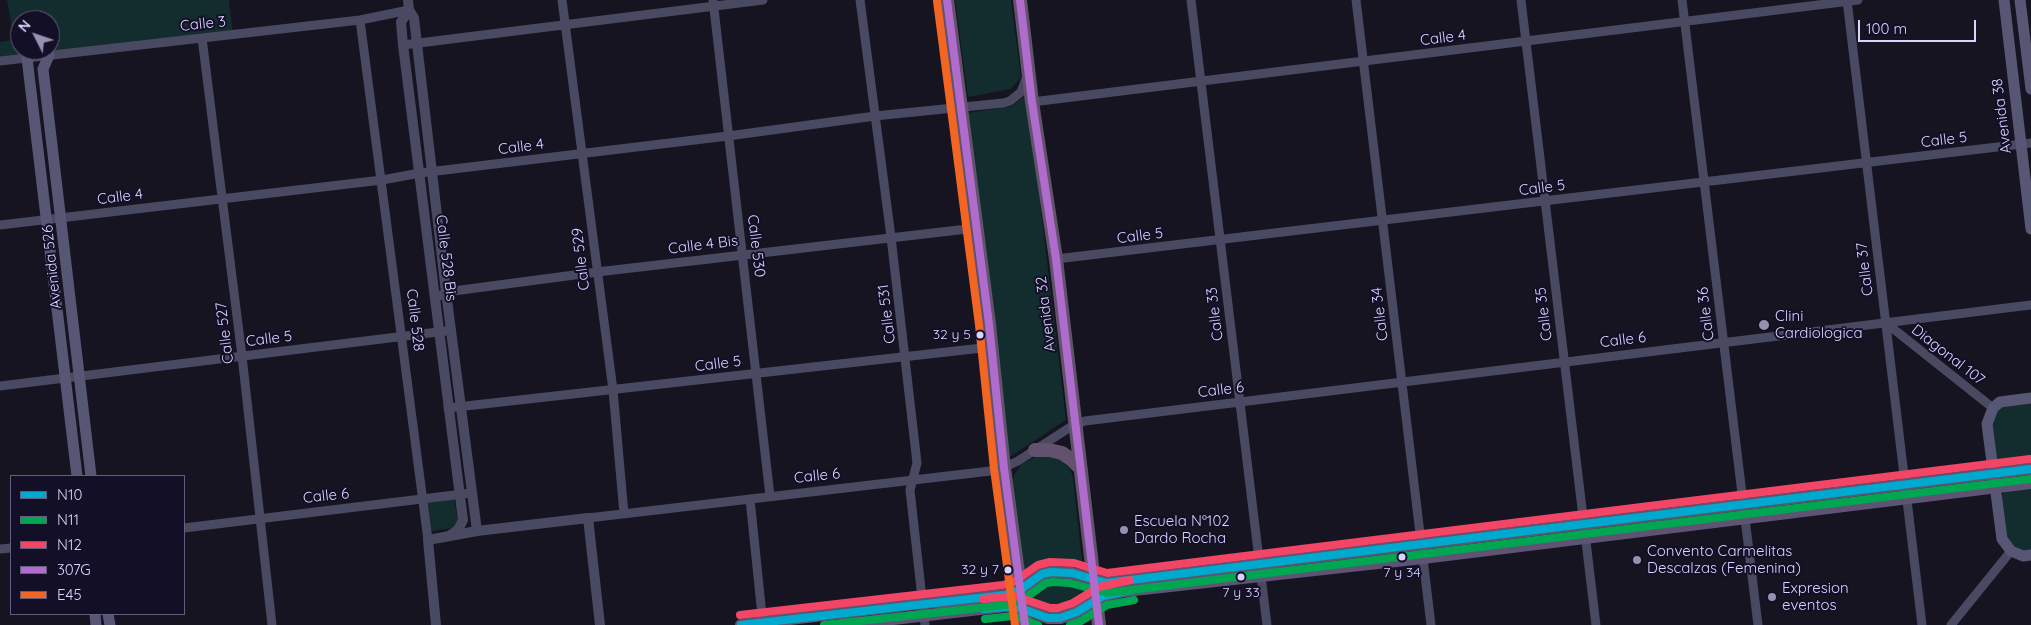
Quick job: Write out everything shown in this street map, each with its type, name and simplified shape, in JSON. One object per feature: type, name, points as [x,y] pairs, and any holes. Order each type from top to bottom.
[{"type":"highway","points":[[948,0],[1024,625]]},
{"type":"highway","name":"Avenida 32","points":[[1020,0],[1032,102],[1056,260],[1099,625]]},
{"type":"highway","points":[[1035,450],[1049,450],[1062,453],[1081,469]]},
{"type":"main road","name":"Avenida 38","points":[[2004,0],[2026,144],[2031,229]]},
{"type":"main road","points":[[2020,0],[2031,88]]},
{"type":"main road","name":"Avenida 526","points":[[27,60],[77,475]]},
{"type":"main road","name":"Avenida 526","points":[[47,60],[43,69],[91,475]]},
{"type":"main road","points":[[2031,398],[2000,402],[1993,408],[1987,424],[2002,539],[2011,551],[2023,556],[2031,555]]},
{"type":"main road","points":[[1744,511],[1906,498],[1994,480],[2031,469]]},
{"type":"main road","points":[[842,625],[924,614],[1005,595],[1020,590],[1034,579],[1051,572],[1072,573],[1106,583],[1423,558],[1584,531],[1744,511],[1905,485],[1994,480],[2031,483]]},
{"type":"main road","points":[[741,625],[924,614],[1006,606],[1022,608],[1048,618],[1060,618],[1077,612],[1108,594],[1125,591],[1422,544],[1584,531]]},
{"type":"street","name":"Calle 529","points":[[562,0],[613,390],[624,514]]},
{"type":"street","points":[[403,45],[713,3],[763,0]]},
{"type":"street","name":"Calle 531","points":[[860,0],[906,356],[917,463],[910,490],[924,614]]},
{"type":"street","name":"Calle 33","points":[[1191,0],[1267,625]]},
{"type":"street","name":"Calle 34","points":[[1356,0],[1431,625]]},
{"type":"street","name":"Calle 35","points":[[1521,0],[1596,625]]},
{"type":"street","name":"Calle 36","points":[[1682,0],[1758,625]]},
{"type":"street","name":"Calle 4","points":[[1032,102],[1858,0]]},
{"type":"street","name":"Calle 37","points":[[1847,1],[1922,625]]},
{"type":"street","name":"Calle 530","points":[[713,3],[758,373],[770,496]]},
{"type":"street","name":"Calle 3","points":[[60,54],[360,20],[409,5]]},
{"type":"street","name":"Calle 528 Bis","points":[[409,5],[414,18],[446,292],[477,531]]},
{"type":"street","name":"Calle 528 Bis","points":[[409,5],[401,22],[403,45],[463,520],[458,530],[449,536]]},
{"type":"street","name":"Calle 528","points":[[360,20],[428,540],[436,625]]},
{"type":"street","name":"Calle 527","points":[[202,38],[242,356],[272,625]]},
{"type":"street","name":"Calle 3","points":[[0,62],[14,60]]},
{"type":"street","name":"Calle 4","points":[[0,225],[382,180],[420,173],[1010,101],[1022,92],[1028,71]]},
{"type":"street","name":"Calle 5","points":[[1056,260],[2026,144]]},
{"type":"street","name":"Calle 4 Bis","points":[[436,298],[446,292],[597,272],[976,228]]},
{"type":"street","name":"Calle 6","points":[[428,540],[477,531],[912,481],[1004,468],[1076,424],[1085,421],[2031,305]]},
{"type":"street","name":"Diagonal 107","points":[[1886,323],[1993,408]]},
{"type":"street","name":"Calle 5","points":[[0,386],[451,330]]},
{"type":"street","name":"Calle 5","points":[[448,408],[991,347]]},
{"type":"street","name":"Calle 6","points":[[185,528],[471,494]]},
{"type":"street","points":[[750,499],[763,624]]},
{"type":"street","points":[[588,518],[600,625]]},
{"type":"street","points":[[1951,625],[2011,551]]},
{"type":"green space","points":[[7,0],[229,0],[233,34],[60,54],[60,10],[10,10],[10,17]]},
{"type":"green space","points":[[955,0],[1011,0],[1021,77],[1011,89],[968,97]]},
{"type":"green space","points":[[10,41],[10,60],[0,61],[0,42]]},
{"type":"green space","points":[[1027,94],[1066,420],[1011,456],[1008,455],[968,113],[1012,106]]},
{"type":"green space","points":[[2031,400],[2031,464],[2003,467],[1995,461],[1989,421],[2002,404]]},
{"type":"green space","points":[[1039,455],[1059,459],[1070,469],[1073,477],[1083,571],[1066,562],[1048,561],[1033,567],[1023,576],[1012,485],[1014,475],[1022,464]]},
{"type":"green space","points":[[2031,487],[2031,550],[2023,551],[2012,547],[2003,536],[1999,499],[2006,490]]},
{"type":"green space","points":[[454,498],[458,522],[454,528],[431,531],[427,502]]},
{"type":"green space","points":[[1052,577],[1075,578],[1085,585],[1087,597],[1079,608],[1062,615],[1043,614],[1029,604],[1026,591],[1032,585]]},
{"type":"transit line","name":"307G","points":[[947,0],[989,324],[1004,468],[1025,625]]},
{"type":"transit line","name":"307G","points":[[1020,0],[1032,102],[1056,259],[1099,625]]},
{"type":"transit line","name":"E45","points":[[937,1],[1015,625]]},
{"type":"transit line","name":"N12","points":[[740,615],[1003,585],[1015,581],[1038,565],[1050,562],[1074,563],[1107,573],[2030,459]]},
{"type":"transit line","name":"N10","points":[[741,625],[1005,595],[1020,590],[1042,574],[1051,572],[1072,573],[1106,583],[2031,469]]},
{"type":"transit line","name":"N11","points":[[824,625],[1007,605],[1024,599],[1046,583],[1052,582],[1070,583],[1107,593],[2031,479]]},
{"type":"transit line","name":"N12","points":[[983,599],[1015,596],[1050,608],[1058,608],[1073,603],[1099,587],[1130,580]]},
{"type":"transit line","name":"N10","points":[[984,609],[1014,606],[1048,618],[1060,618],[1077,612],[1103,596],[1132,590]]},
{"type":"transit line","name":"N11","points":[[1070,625],[1081,621],[1107,605],[1134,600]]},
{"type":"transit line","name":"N11","points":[[985,619],[1013,616],[1038,625]]},
{"type":"place","name":"Clini Cardiologica","points":[[1764,325]]},
{"type":"place","name":"32 y 5","points":[[980,335]]},
{"type":"place","name":"Escuela N°102 Dardo Rocha","points":[[1124,530]]},
{"type":"place","name":"7 y 34","points":[[1402,557]]},
{"type":"place","name":"Convento Carmelitas Descalzas (Femenina)","points":[[1637,560]]},
{"type":"place","name":"32 y 7","points":[[1008,570]]},
{"type":"place","name":"7 y 33","points":[[1241,577]]},
{"type":"place","name":"Expresion eventos","points":[[1772,597]]}]
